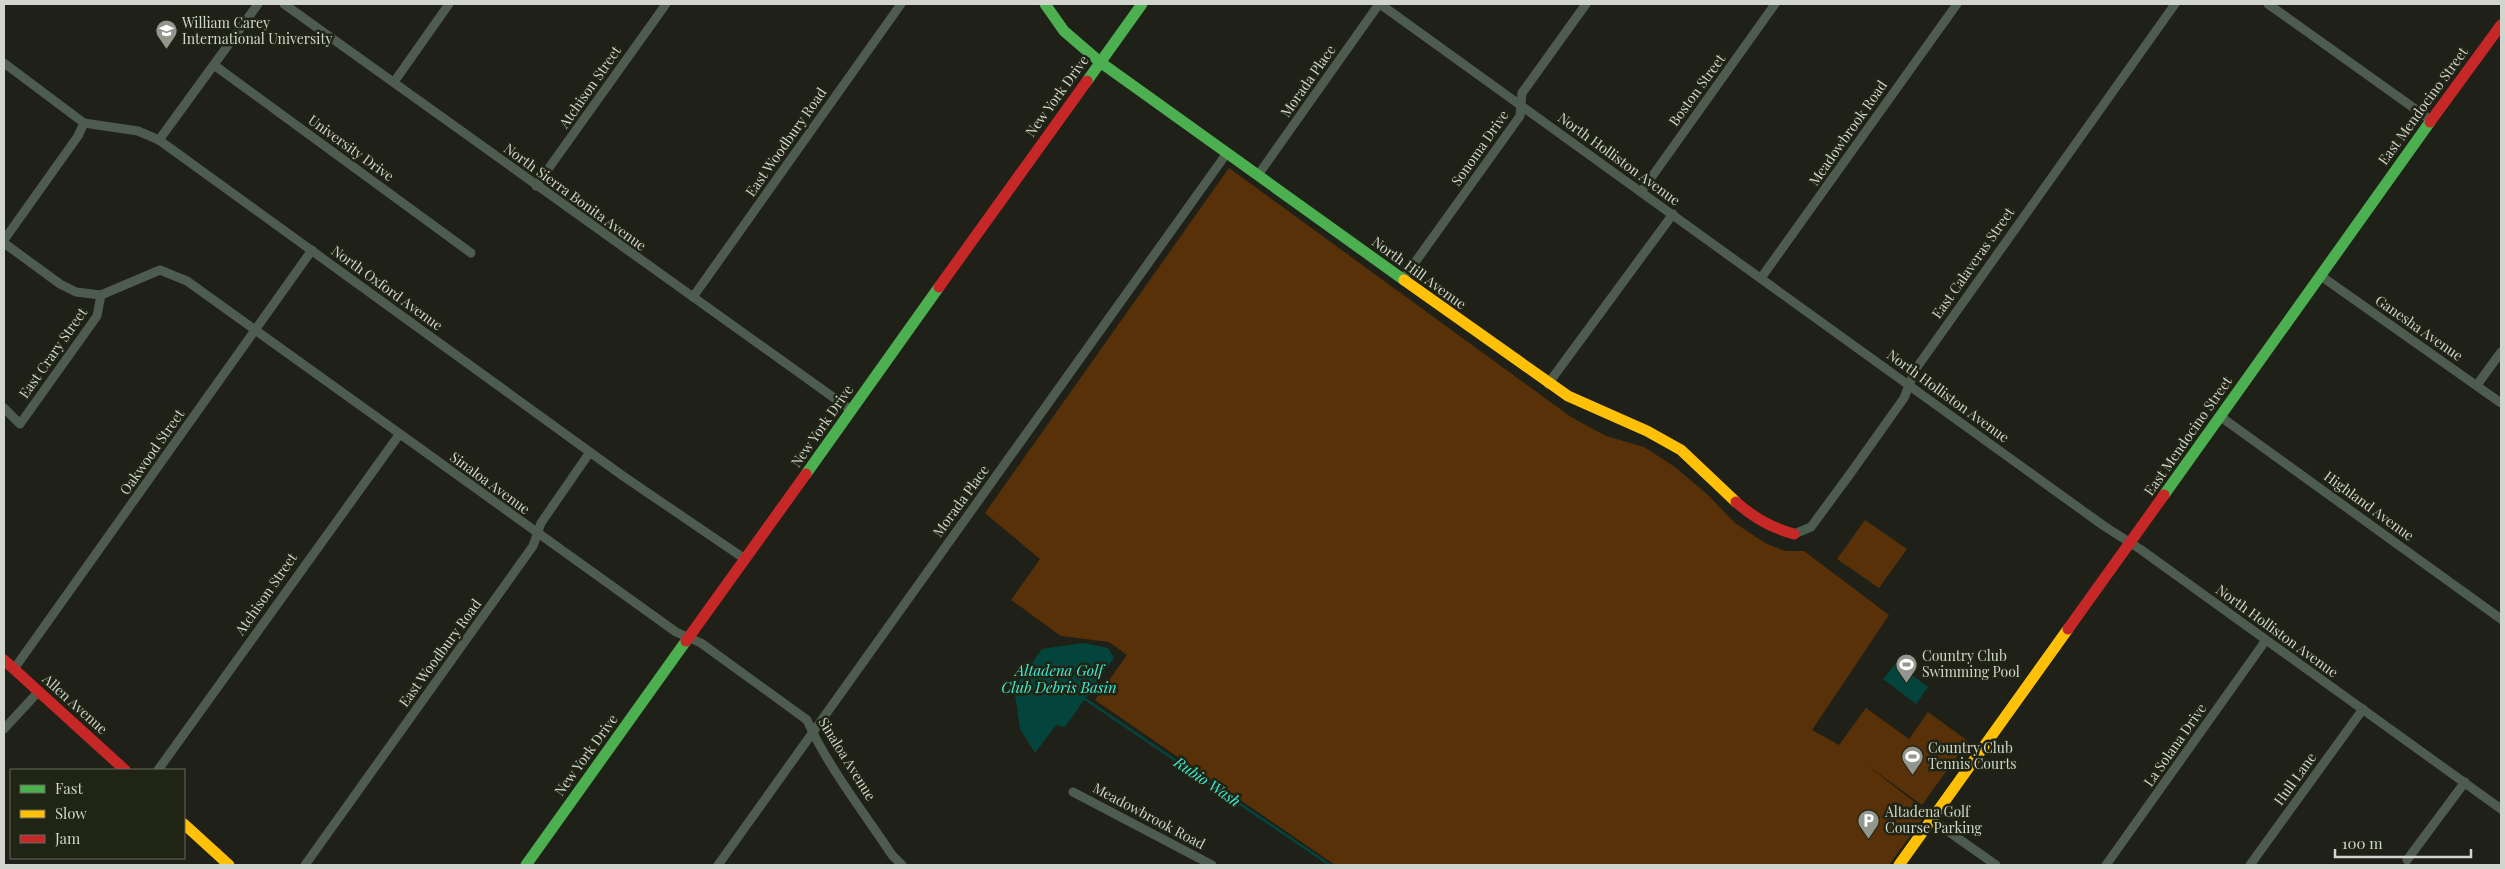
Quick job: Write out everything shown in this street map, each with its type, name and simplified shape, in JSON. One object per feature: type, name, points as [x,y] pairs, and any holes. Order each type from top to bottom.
[{"type":"street","points":[[159,140],[258,4]]},
{"type":"street","name":"North Sierra Bonita Avenue","points":[[284,4],[851,410]]},
{"type":"street","points":[[394,82],[449,4]]},
{"type":"street","name":"Atchison Street","points":[[536,186],[666,4]]},
{"type":"street","name":"East Woodbury Road","points":[[693,297],[901,4]]},
{"type":"street","name":"North Hill Avenue","points":[[1045,4],[1064,31],[1100,62],[1548,384],[1587,407],[1631,422],[1665,439],[1696,462],[1752,516],[1770,528],[1794,534]]},
{"type":"street","name":"New York Drive","points":[[526,865],[1142,4]]},
{"type":"street","name":"North Holliston Avenue","points":[[1379,4],[2501,809]]},
{"type":"street","name":"Morada Place","points":[[1258,175],[1379,4]]},
{"type":"street","name":"Sonoma Drive","points":[[1402,279],[1520,116],[1522,93],[1586,4]]},
{"type":"street","name":"Boston Street","points":[[1641,192],[1776,4]]},
{"type":"street","name":"Meadowbrook Road","points":[[1761,278],[1957,4]]},
{"type":"street","name":"East Calaveras Street","points":[[1794,534],[1811,527],[1904,398],[1914,370],[2175,4]]},
{"type":"street","points":[[2268,4],[2432,121]]},
{"type":"street","name":"East Mendocino Street","points":[[1900,865],[2221,417],[2385,184],[2501,25]]},
{"type":"street","name":"North Oxford Avenue","points":[[4,63],[84,123],[138,131],[159,140],[590,452],[745,559]]},
{"type":"street","name":"University Drive","points":[[214,65],[471,253]]},
{"type":"street","points":[[4,241],[78,136],[84,123]]},
{"type":"street","name":"Morada Place","points":[[718,865],[1227,153]]},
{"type":"street","points":[[1548,384],[1673,214]]},
{"type":"street","name":"Sinaloa Avenue","points":[[4,241],[60,284],[76,292],[101,295],[160,270],[187,281],[537,534],[688,639],[702,643],[807,720],[813,734],[900,865]]},
{"type":"street","name":"Oakwood Street","points":[[14,669],[312,250]]},
{"type":"street","name":"Ganesha Avenue","points":[[2321,276],[2501,403]]},
{"type":"street","name":"East Crary Street","points":[[4,408],[20,424],[97,316],[101,295]]},
{"type":"street","points":[[2478,385],[2501,352]]},
{"type":"street","name":"Highland Avenue","points":[[2221,417],[2501,619]]},
{"type":"street","name":"Atchison Street","points":[[159,769],[399,435]]},
{"type":"street","name":"East Woodbury Road","points":[[305,865],[533,546],[541,523],[590,452]]},
{"type":"street","name":"La Solana Drive","points":[[2106,865],[2266,640]]},
{"type":"street","name":"Allen Avenue","points":[[4,660],[124,769]]},
{"type":"street","points":[[4,729],[38,691]]},
{"type":"street","name":"Hull Lane","points":[[2250,865],[2363,709]]},
{"type":"street","points":[[2407,860],[2464,782]]},
{"type":"street","name":"Meadowbrook Road","points":[[1073,792],[1212,865]]},
{"type":"street","points":[[1932,820],[1996,865]]},
{"type":"street","points":[[185,825],[229,865]]},
{"type":"shaded area","points":[[1229,168],[1571,417],[1606,436],[1644,447],[1675,467],[1708,495],[1735,523],[1765,543],[1785,551],[1804,551],[1889,615],[1812,730],[1839,745],[1866,708],[1909,739],[1928,712],[1968,741],[1922,805],[1864,763],[1917,804],[1926,814],[1889,865],[1335,865],[1095,700],[1127,655],[1109,642],[1061,636],[1011,600],[1040,559],[985,513]]},
{"type":"shaded area","points":[[1865,520],[1907,549],[1879,588],[1837,559]]},
{"type":"water","name":"Altadena Golf Club Debris Basin","points":[[1083,643],[1108,648],[1114,658],[1065,727],[1056,725],[1035,753],[1020,729],[1014,688],[1042,649]]},
{"type":"water","name":"Country Club Swimming Pool","points":[[1896,663],[1928,687],[1916,704],[1883,679]]},
{"type":"waterway","name":"Rubio Wash","points":[[1085,699],[1330,865]]},
{"type":"traffic: fast","points":[[1045,4],[1064,31],[1100,62],[1404,280]]},
{"type":"traffic: fast","points":[[1087,81],[1142,4]]},
{"type":"traffic: fast","points":[[2164,495],[2430,122]]},
{"type":"traffic: fast","points":[[806,474],[939,287]]},
{"type":"traffic: fast","points":[[526,865],[686,641]]},
{"type":"traffic: slow","points":[[1404,280],[1568,396],[1647,431],[1681,450],[1736,502]]},
{"type":"traffic: slow","points":[[1899,865],[2068,629]]},
{"type":"traffic: slow","points":[[185,825],[229,865]]},
{"type":"traffic: jam","points":[[2430,122],[2501,25]]},
{"type":"traffic: jam","points":[[939,287],[1087,81]]},
{"type":"traffic: jam","points":[[686,641],[806,474]]},
{"type":"traffic: jam","points":[[2068,629],[2164,495]]},
{"type":"traffic: jam","points":[[1736,502],[1763,522],[1794,534]]},
{"type":"traffic: jam","points":[[4,660],[124,769]]},
{"type":"place","name":"William Carey International University","points":[[166,50]]},
{"type":"place","name":"Country Club Swimming Pool","points":[[1906,683]]},
{"type":"place","name":"Country Club Tennis Courts","points":[[1912,775]]},
{"type":"place","name":"Altadena Golf Course Parking","points":[[1869,839]]}]
